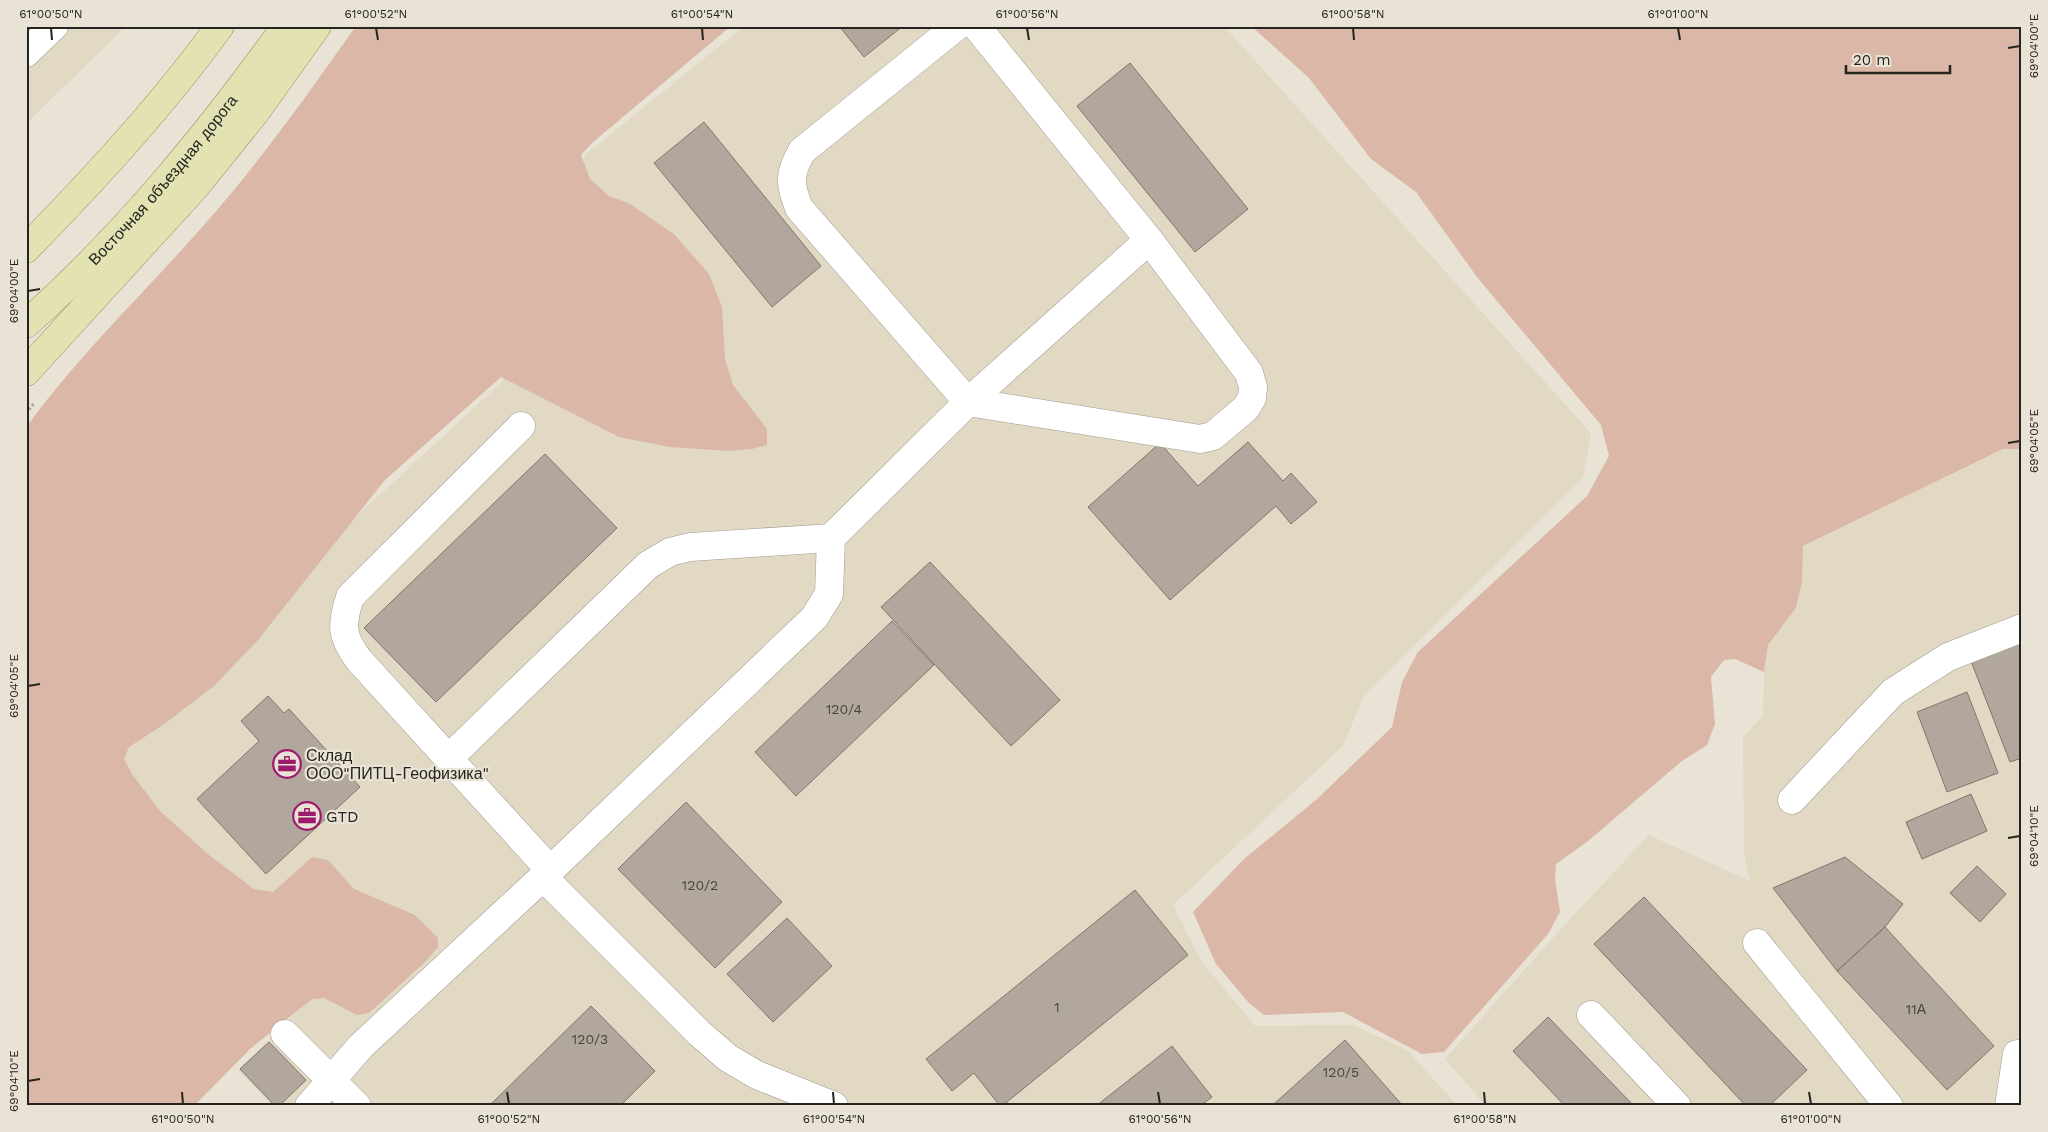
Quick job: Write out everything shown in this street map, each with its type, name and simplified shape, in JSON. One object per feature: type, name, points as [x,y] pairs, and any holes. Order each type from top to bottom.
[{"type":"main road","points":[[26,250],[127,143],[181,79],[220,26]]},
{"type":"main road","name":"Восточная объездная дорога","points":[[26,324],[80,272],[181,163],[237,94],[286,26]]},
{"type":"main road","points":[[26,372],[74,317],[196,186],[254,114],[317,26]]},
{"type":"main road","points":[[74,317],[181,163],[302,49]]},
{"type":"lane","points":[[26,53],[54,26]]},
{"type":"lane","points":[[957,26],[802,151],[793,167],[792,189],[799,208],[968,402],[1200,439],[1212,436],[1246,408],[1252,398],[1253,387],[1249,373],[1149,240],[976,26]]},
{"type":"lane","points":[[448,759],[648,565],[670,552],[690,547],[832,538],[968,402],[1149,240]]},
{"type":"lane","points":[[521,426],[350,597],[343,619],[347,643],[358,659],[448,759],[547,874],[699,1033],[728,1058],[757,1075],[834,1106]]},
{"type":"lane","points":[[309,1106],[361,1046],[547,874],[814,618],[830,594],[832,538]]},
{"type":"lane","points":[[1792,800],[1893,692],[1948,658],[2022,628]]},
{"type":"lane","points":[[1757,943],[1889,1106]]},
{"type":"lane","points":[[1591,1015],[1677,1106]]},
{"type":"lane","points":[[285,1034],[357,1106]]},
{"type":"lane","points":[[2010,1106],[2017,1054]]},
{"type":"shaded area","points":[[26,26],[126,26],[26,124]]},
{"type":"shaded area","points":[[356,26],[731,26],[592,143],[581,155],[590,179],[609,196],[630,204],[675,235],[709,274],[722,307],[725,359],[733,385],[767,429],[767,445],[752,449],[729,451],[670,447],[619,437],[501,377],[385,480],[258,640],[214,686],[163,725],[129,747],[124,759],[132,774],[161,812],[209,855],[254,889],[273,892],[312,857],[328,860],[354,889],[415,915],[438,938],[438,947],[425,962],[369,1013],[357,1015],[324,998],[312,999],[250,1049],[194,1106],[26,1106],[26,427],[68,374],[182,250],[244,177],[283,128]]},
{"type":"shaded area","points":[[744,26],[1224,26],[1591,433],[1583,478],[1364,695],[1343,746],[1173,905],[1202,962],[1255,1026],[1353,1025],[1407,1050],[1458,1106],[272,1106],[238,1070],[301,1008],[87,765],[503,381],[586,154]]},
{"type":"shaded area","points":[[1251,26],[2022,26],[2022,449],[2003,449],[1803,546],[1802,582],[1796,608],[1768,645],[1764,672],[1735,659],[1724,660],[1711,677],[1715,724],[1707,745],[1682,761],[1588,841],[1556,864],[1555,879],[1560,912],[1548,934],[1444,1052],[1422,1054],[1343,1012],[1264,1015],[1249,1003],[1216,964],[1193,912],[1244,859],[1317,799],[1392,727],[1402,682],[1418,652],[1587,496],[1609,456],[1601,425],[1477,277],[1416,192],[1371,159],[1309,78]]},
{"type":"shaded area","points":[[2003,449],[2022,449],[2022,1106],[1486,1106],[1445,1059],[1567,922],[1649,835],[1750,881],[1744,853],[1743,738],[1763,715],[1764,672],[1768,645],[1796,608],[1802,582],[1803,546]]},
{"type":"building","points":[[839,26],[903,26],[864,57]]},
{"type":"building","points":[[1130,63],[1248,209],[1195,252],[1077,106]]},
{"type":"building","points":[[704,122],[821,266],[772,307],[654,163]]},
{"type":"building","points":[[1248,442],[1283,481],[1291,473],[1317,502],[1291,524],[1276,506],[1170,600],[1088,507],[1160,443],[1198,486]]},
{"type":"building","points":[[545,454],[617,528],[436,702],[364,628]]},
{"type":"building","points":[[930,562],[1060,700],[1011,746],[881,607]]},
{"type":"building","points":[[892,621],[934,665],[796,796],[755,752]]},
{"type":"building","points":[[2022,642],[2022,758],[2010,762],[1971,661]]},
{"type":"building","points":[[1967,692],[1998,773],[1947,792],[1917,712]]},
{"type":"building","name":"Склад ООО\"ПИТЦ-Геофизика\"","points":[[268,696],[284,713],[289,709],[360,787],[266,874],[197,799],[259,741],[241,721]]},
{"type":"building","points":[[1971,794],[1987,831],[1922,859],[1906,822]]},
{"type":"building","points":[[686,802],[782,902],[715,968],[618,869]]},
{"type":"building","points":[[1845,857],[1903,904],[1885,927],[1837,971],[1773,888]]},
{"type":"building","points":[[1977,866],[2006,894],[1980,922],[1950,893]]},
{"type":"building","points":[[1135,890],[1188,955],[1002,1106],[1000,1106],[974,1073],[952,1091],[926,1059]]},
{"type":"building","points":[[1644,897],[1807,1070],[1769,1106],[1746,1106],[1594,944]]},
{"type":"building","points":[[787,918],[832,966],[773,1022],[727,974]]},
{"type":"building","points":[[1885,927],[1994,1046],[1947,1090],[1837,971]]},
{"type":"building","points":[[591,1006],[655,1071],[620,1106],[489,1106]]},
{"type":"building","points":[[1548,1017],[1634,1106],[1565,1106],[1513,1051]]},
{"type":"building","points":[[1345,1040],[1403,1106],[1278,1106],[1275,1103]]},
{"type":"building","points":[[269,1042],[306,1080],[279,1106],[275,1106],[240,1069]]},
{"type":"building","points":[[1172,1046],[1212,1097],[1200,1106],[1096,1106]]},
{"type":"place","name":"Склад ООО\"ПИТЦ-Геофизика\"","points":[[287,764]]},
{"type":"place","name":"GTD","points":[[307,816]]}]
